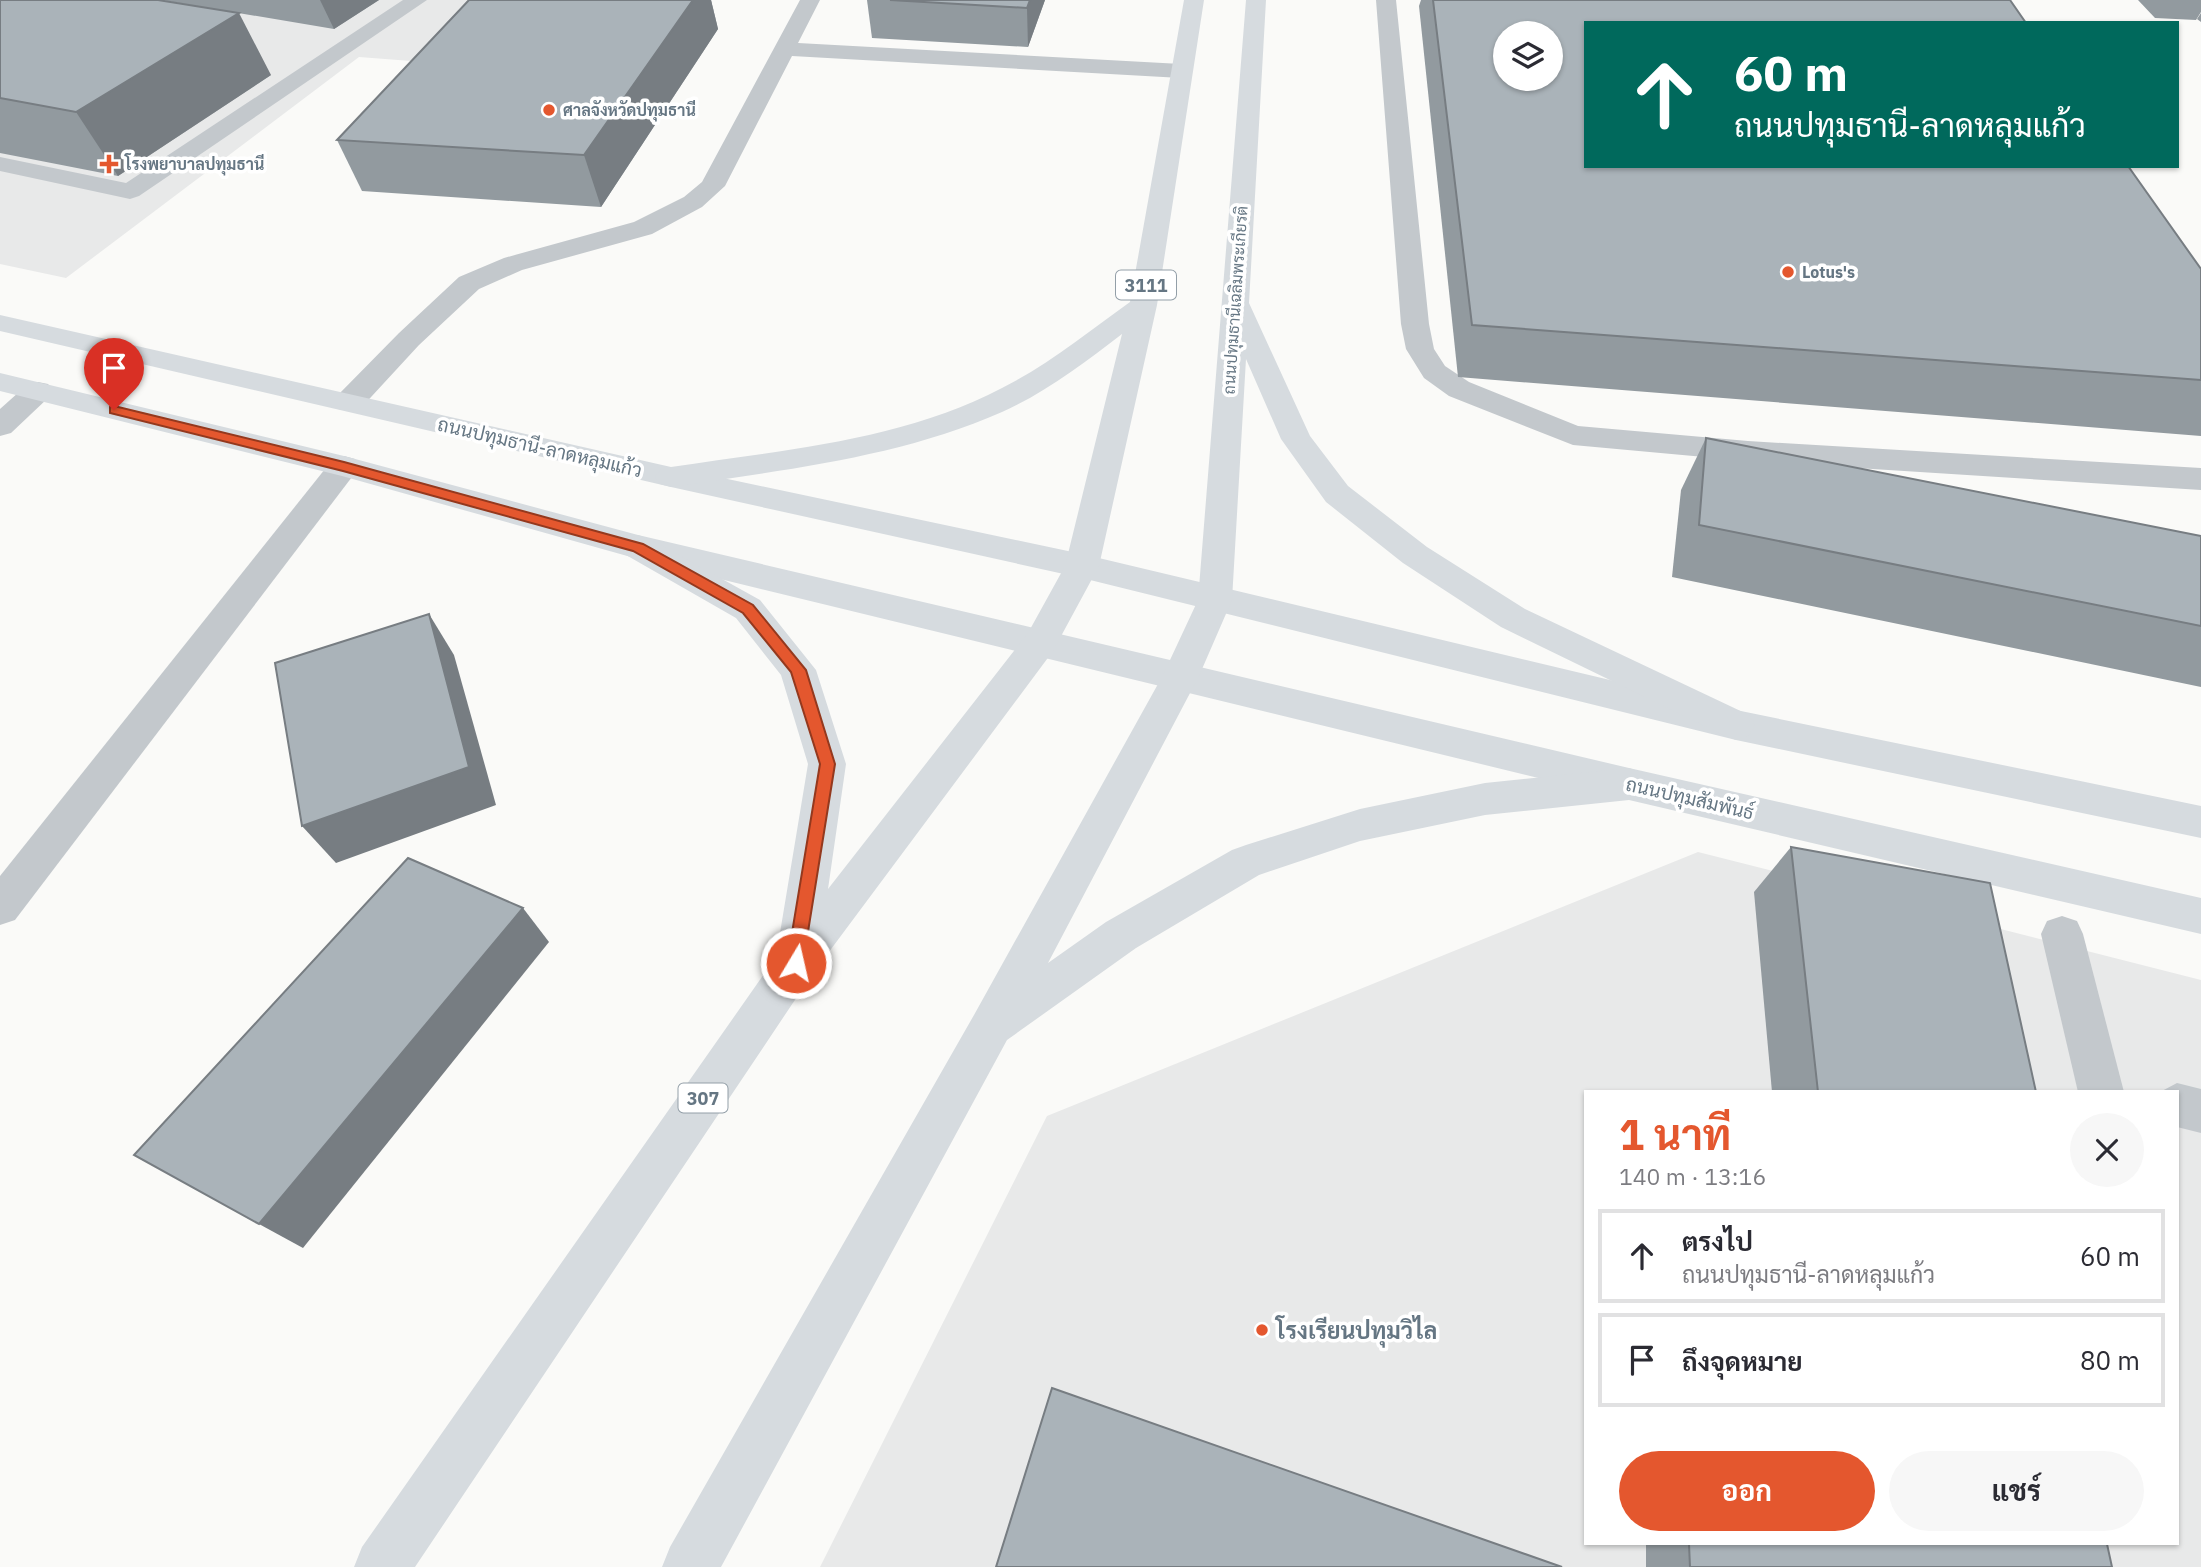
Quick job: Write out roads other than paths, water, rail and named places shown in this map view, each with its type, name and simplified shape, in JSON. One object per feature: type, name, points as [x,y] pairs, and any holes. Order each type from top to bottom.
[{"type":"main road","name":"3111","points":[[1082,566],[1143,305],[1194,0]]},
{"type":"main road","name":"ถนนปทุมธานีเฉลิมพระเกียรติ","points":[[1215,600],[1256,0]]},
{"type":"main road","points":[[1234,301],[1296,439],[1337,494],[1415,555],[1513,618],[1736,724]]},
{"type":"main road","points":[[671,477],[846,450],[928,429],[992,405],[1045,376],[1143,305]]},
{"type":"main road","name":"ถนนปทุมธานี-ลาดหลุมแก้ว","points":[[0,323],[671,477],[1082,566],[1215,600]]},
{"type":"main road","points":[[0,382],[344,467],[638,547],[1041,642],[1082,566]]},
{"type":"main road","points":[[638,547],[748,609],[798,670],[827,764],[796,963]]},
{"type":"main road","points":[[691,1567],[990,1029],[1181,676],[1215,600],[1736,724],[2201,822]]},
{"type":"main road","name":"ถนนปทุมสัมพันธ์","points":[[1041,642],[2201,916]]},
{"type":"main road","name":"307","points":[[382,1567],[796,963],[1041,642]]},
{"type":"main road","points":[[990,1029],[1121,934],[1246,862],[1360,825],[1473,801],[1629,783]]},
{"type":"street","points":[[0,164],[130,191],[417,0]]},
{"type":"street","points":[[349,402],[409,339],[469,283],[513,264],[643,228],[693,202],[712,186],[810,0]]},
{"type":"street","points":[[1386,0],[1415,324],[1420,349],[1434,372],[1459,389],[1573,435],[1748,451],[2201,480]]},
{"type":"street","points":[[785,49],[1181,71]]},
{"type":"street","points":[[0,426],[38,391]]},
{"type":"street","points":[[0,906],[344,467]]},
{"type":"street","points":[[2062,934],[2108,1090]]},
{"type":"street","points":[[2179,1106],[2201,1111]]},
{"type":"place","name":"ศาลจังหวัดปทุมธานี","points":[[549,110]]},
{"type":"place","name":"โรงพยาบาลปทุมธานี","points":[[109,164]]},
{"type":"place","name":"Lotus's","points":[[1788,272]]},
{"type":"place","name":"โรงเรียนปทุมวิไล","points":[[1262,1330]]}]
